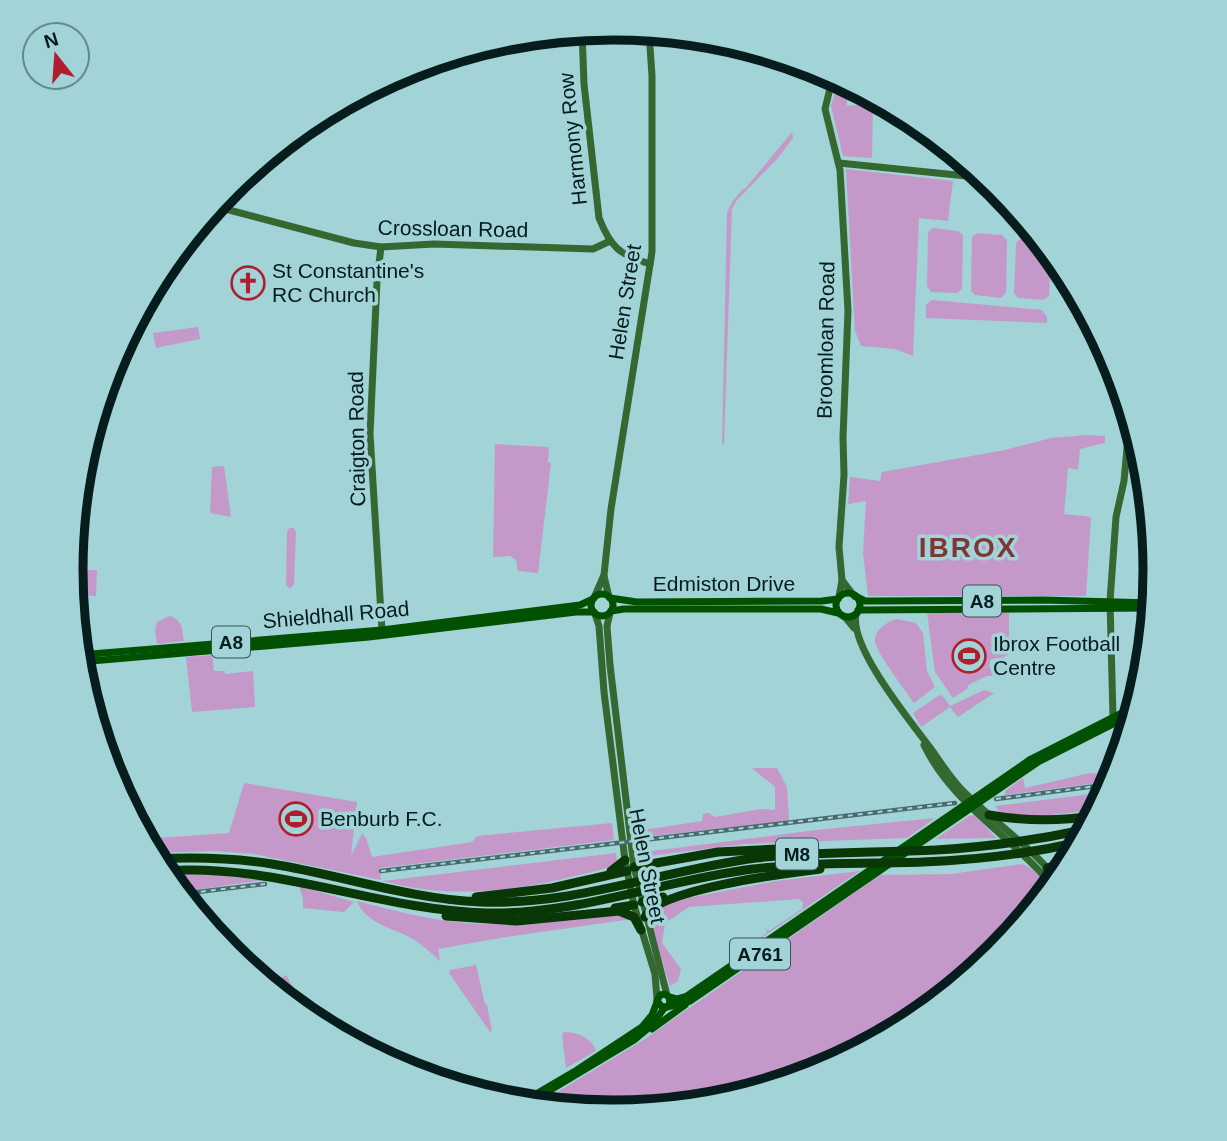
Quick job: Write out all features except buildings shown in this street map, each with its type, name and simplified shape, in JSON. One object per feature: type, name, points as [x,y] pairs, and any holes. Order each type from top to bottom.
[{"type":"highway","points":[[989,815],[1004,827],[1083,817]]},
{"type":"highway","name":"M8","points":[[169,859],[216,858],[259,862],[429,897],[476,902],[532,900],[588,892],[686,869],[758,858],[826,852],[933,850],[1027,841],[1075,831]]},
{"type":"highway","name":"M8","points":[[177,871],[248,873],[425,908],[510,912],[578,905],[750,869],[807,864],[976,859],[1067,845]]},
{"type":"highway","points":[[600,876],[618,868],[628,855],[644,863],[735,850],[827,847],[933,850]]},
{"type":"highway","points":[[429,897],[496,895],[552,888],[600,876],[631,872],[660,862]]},
{"type":"highway","points":[[590,913],[637,901],[859,863]]},
{"type":"highway","points":[[1041,867],[1054,865]]},
{"type":"highway","points":[[330,888],[393,907],[472,919],[530,920],[627,912],[634,917],[640,930]]},
{"type":"highway","points":[[645,916],[649,909],[658,903],[685,894]]},
{"type":"main road","points":[[848,594],[855,596],[859,603],[857,612],[842,615],[836,606],[839,598],[848,594]]},
{"type":"main road","points":[[601,595],[609,597],[613,604],[610,612],[601,616],[594,613],[591,607],[594,598],[601,595]]},
{"type":"main road","name":"A8","points":[[855,596],[865,601],[1143,605]]},
{"type":"main road","name":"Edmiston Drive","points":[[609,597],[637,602],[699,605]]},
{"type":"main road","name":"Shieldhall Road","points":[[513,617],[580,605],[594,598]]},
{"type":"main road","name":"Edmiston Drive","points":[[610,612],[624,609],[822,601],[839,598]]},
{"type":"main road","name":"Edmiston Drive","points":[[724,604],[821,609],[842,615]]},
{"type":"main road","name":"A8","points":[[857,612],[1110,605]]},
{"type":"main road","name":"Shieldhall Road","points":[[91,661],[348,639],[513,617],[594,613]]},
{"type":"main road","name":"Shieldhall Road","points":[[90,654],[442,626]]},
{"type":"main road","name":"A761","points":[[668,996],[677,999],[687,996],[870,877],[1041,753],[1125,711]]},
{"type":"main road","name":"A761","points":[[972,804],[1058,751],[1123,718]]},
{"type":"main road","points":[[989,815],[992,794]]},
{"type":"main road","points":[[845,891],[853,881],[942,824]]},
{"type":"main road","name":"A761","points":[[666,1007],[687,1003],[845,891]]},
{"type":"main road","points":[[534,1095],[642,1027],[649,1020],[661,994],[668,996],[670,1001],[666,1007],[652,1025],[634,1040]]},
{"type":"main road","points":[[657,1000],[660,1007],[666,1007]]},
{"type":"main road","points":[[541,1096],[634,1040],[687,1003]]},
{"type":"street","name":"Harmony Row","points":[[582,41],[596,206],[610,241]]},
{"type":"street","name":"Helen Street","points":[[594,598],[604,575],[611,509],[653,236],[650,41]]},
{"type":"street","name":"Broomloan Road","points":[[830,87],[826,112],[839,163],[848,311],[844,475],[839,547],[842,580],[839,598]]},
{"type":"street","points":[[839,163],[967,176]]},
{"type":"street","name":"Crossloan Road","points":[[226,209],[315,234],[381,247],[434,244],[593,249],[610,241]]},
{"type":"street","points":[[610,241],[620,253],[650,264]]},
{"type":"street","name":"Craigton Road","points":[[381,247],[370,434],[382,630]]},
{"type":"street","points":[[634,259],[648,277]]},
{"type":"street","points":[[1113,717],[1110,605],[1116,517],[1124,481],[1128,440]]},
{"type":"street","name":"Helen Street","points":[[604,575],[609,597]]},
{"type":"street","points":[[842,580],[855,596]]},
{"type":"street","name":"Helen Street","points":[[610,612],[607,626],[628,855],[640,930],[654,974],[657,1000]]},
{"type":"street","points":[[857,612],[855,622],[858,635],[873,667],[919,735],[936,766],[972,804],[1012,834],[1041,867]]},
{"type":"street","name":"Helen Street","points":[[594,613],[599,626],[604,692],[626,838]]},
{"type":"street","points":[[842,615],[858,635]]},
{"type":"street","points":[[972,804],[989,815]]},
{"type":"street","points":[[1004,827],[1048,874]]},
{"type":"street","name":"Helen Street","points":[[637,901],[645,916],[668,996]]},
{"type":"shaded area","points":[[836,90],[847,95],[847,106],[866,105],[873,108],[872,158],[843,156],[831,106]]},
{"type":"shaded area","points":[[792,132],[793,138],[777,159],[732,208],[722,445],[727,213],[732,202]]},
{"type":"shaded area","points":[[846,169],[953,181],[948,221],[919,218],[913,356],[895,349],[861,346],[855,331]]},
{"type":"shaded area","points":[[933,228],[958,231],[963,235],[962,289],[957,293],[931,292],[927,286],[928,232]]},
{"type":"shaded area","points":[[977,233],[1002,235],[1007,240],[1006,293],[1001,298],[975,295],[971,291],[972,237]]},
{"type":"shaded area","points":[[1025,237],[1050,271],[1049,296],[1043,300],[1018,298],[1014,293],[1016,243]]},
{"type":"shaded area","points":[[932,300],[1042,310],[1047,317],[1047,323],[926,318],[926,305]]},
{"type":"shaded area","points":[[198,327],[200,339],[156,348],[153,333]]},
{"type":"shaded area","points":[[1105,436],[1105,443],[1080,449],[1078,470],[1068,468],[1064,514],[1091,517],[1086,596],[868,596],[863,553],[866,501],[848,504],[850,477],[880,481],[882,472],[1005,450],[1051,438]]},
{"type":"shaded area","points":[[495,444],[549,447],[548,462],[551,463],[538,573],[518,571],[516,560],[510,556],[493,557]]},
{"type":"shaded area","points":[[224,466],[231,517],[210,513],[212,467]]},
{"type":"shaded area","points":[[289,528],[294,528],[296,532],[294,584],[290,589],[286,585]]},
{"type":"shaded area","points":[[83,570],[97,570],[96,596],[84,595]]},
{"type":"shaded area","name":"Ibrox Football Centre","points":[[927,612],[1009,612],[1009,654],[991,659],[989,666],[992,676],[968,685],[967,689],[953,698],[935,672]]},
{"type":"shaded area","points":[[170,616],[180,623],[184,641],[157,644],[157,622]]},
{"type":"shaded area","points":[[897,619],[916,623],[923,633],[927,671],[935,687],[914,703],[886,663],[875,641],[882,627]]},
{"type":"shaded area","points":[[212,655],[214,671],[225,671],[225,674],[253,671],[255,707],[192,712],[186,657]]},
{"type":"shaded area","points":[[984,690],[994,693],[958,717],[950,707],[921,727],[913,713],[938,696],[942,695],[950,706]]},
{"type":"shaded area","points":[[752,768],[777,768],[787,787],[789,821],[633,838],[631,832],[702,821],[703,814],[709,813],[715,817],[761,809],[775,810],[775,787]]},
{"type":"shaded area","points":[[1090,773],[1103,774],[1099,783],[1005,795],[1005,791],[1023,778],[1025,788]]},
{"type":"shaded area","points":[[244,783],[357,802],[351,856],[362,833],[372,857],[472,842],[477,836],[612,823],[614,840],[380,868],[381,880],[254,854],[213,851],[165,853],[151,830],[157,838],[229,833]]},
{"type":"shaded area","points":[[1094,794],[1086,811],[1040,816],[1002,815],[995,806]]},
{"type":"shaded area","points":[[975,815],[996,838],[936,839],[969,816]]},
{"type":"shaded area","points":[[935,818],[907,838],[745,844],[641,857],[636,853],[816,830]]},
{"type":"shaded area","points":[[616,853],[617,865],[614,866],[499,890],[441,891],[383,881]]},
{"type":"shaded area","points":[[1022,864],[1043,880],[1012,920],[963,969],[879,1030],[784,1073],[717,1091],[648,1100],[579,1100],[550,1097],[645,1039],[880,875],[951,874]]},
{"type":"shaded area","points":[[860,871],[745,949],[744,944],[750,944],[767,933],[766,929],[769,931],[802,909],[803,902],[799,899],[689,907],[665,923],[662,943],[681,969],[678,981],[670,986],[649,921],[652,912],[678,900],[776,881]]},
{"type":"shaded area","points":[[201,874],[264,880],[191,890],[180,875]]},
{"type":"shaded area","points":[[299,886],[354,902],[344,912],[303,908]]},
{"type":"shaded area","points":[[357,901],[452,922],[536,923],[623,914],[632,919],[438,949],[440,961],[413,939],[373,920]]},
{"type":"shaded area","points":[[476,965],[487,1005],[490,1032],[449,973],[450,970]]},
{"type":"shaded area","points":[[286,975],[298,996],[291,991],[278,980]]},
{"type":"shaded area","points":[[564,1032],[583,1037],[596,1051],[566,1068],[562,1035]]},
{"type":"railway","points":[[996,799],[1097,786]]},
{"type":"railway","points":[[381,871],[955,803]]},
{"type":"railway","points":[[193,893],[265,884]]},
{"type":"place","name":"St Constantine's RC Church","points":[[248,283]]},
{"type":"place","name":"Ibrox Football Centre","points":[[969,656]]},
{"type":"place","name":"Benburb F.C.","points":[[296,819]]},
{"type":"district","name":"IBROX","points":[[968,547]]}]
